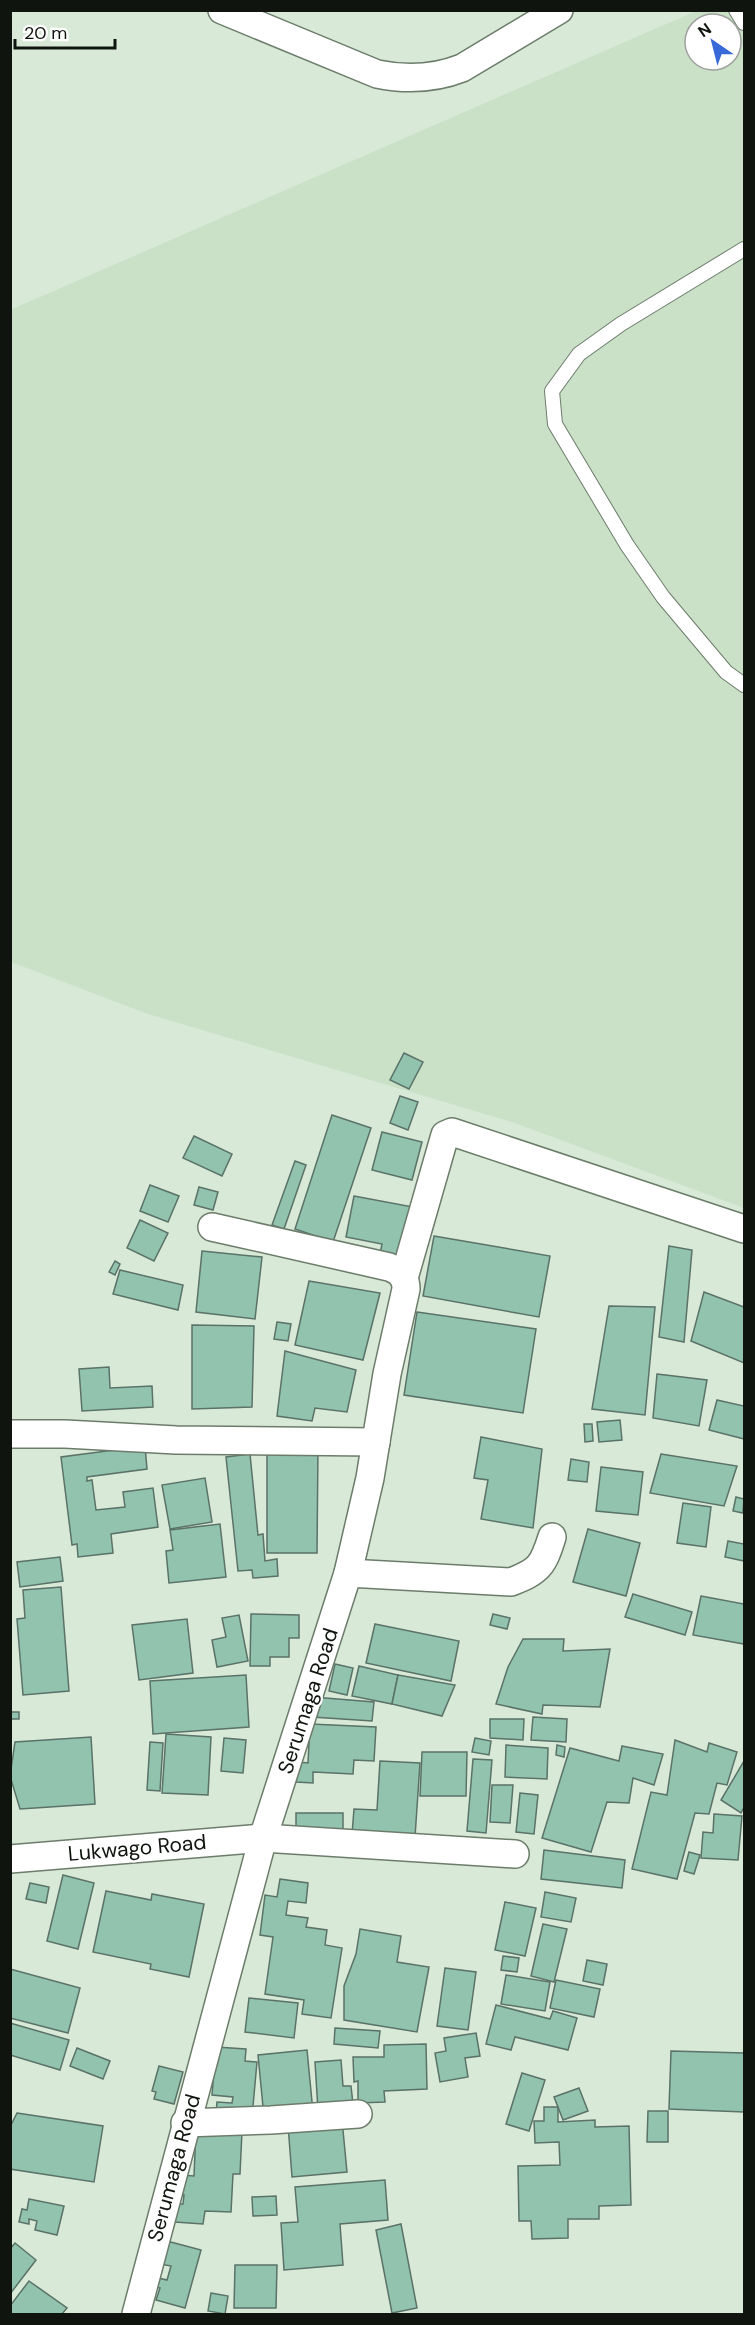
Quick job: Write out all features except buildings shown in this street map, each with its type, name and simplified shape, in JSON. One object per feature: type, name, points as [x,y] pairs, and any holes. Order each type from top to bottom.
[{"type":"street","points":[[222,10],[377,74],[401,78],[447,74],[462,68],[559,10]]},
{"type":"street","name":"Serumaga Road","points":[[136,2314],[185,2123],[263,1838],[348,1573],[406,1289],[404,1278],[445,1135],[452,1132],[744,1229]]},
{"type":"street","points":[[212,1227],[388,1267],[396,1270],[404,1278]]},
{"type":"street","points":[[10,1434],[65,1434],[176,1440],[376,1442]]},
{"type":"street","points":[[348,1573],[511,1582],[529,1575],[545,1560],[552,1537]]},
{"type":"street","name":"Lukwago Road","points":[[10,1859],[263,1838],[515,1854]]},
{"type":"street","points":[[185,2123],[260,2121],[358,2114]]},
{"type":"lane","points":[[736,10],[744,23]]},
{"type":"lane","points":[[744,249],[621,324],[579,354],[552,391],[555,423],[627,545],[663,597],[726,672],[744,685]]},
{"type":"shaded area","points":[[744,11],[744,1208],[512,1122],[148,1014],[11,962],[10,310],[683,17],[683,72],[743,72],[743,12],[694,12]]}]
